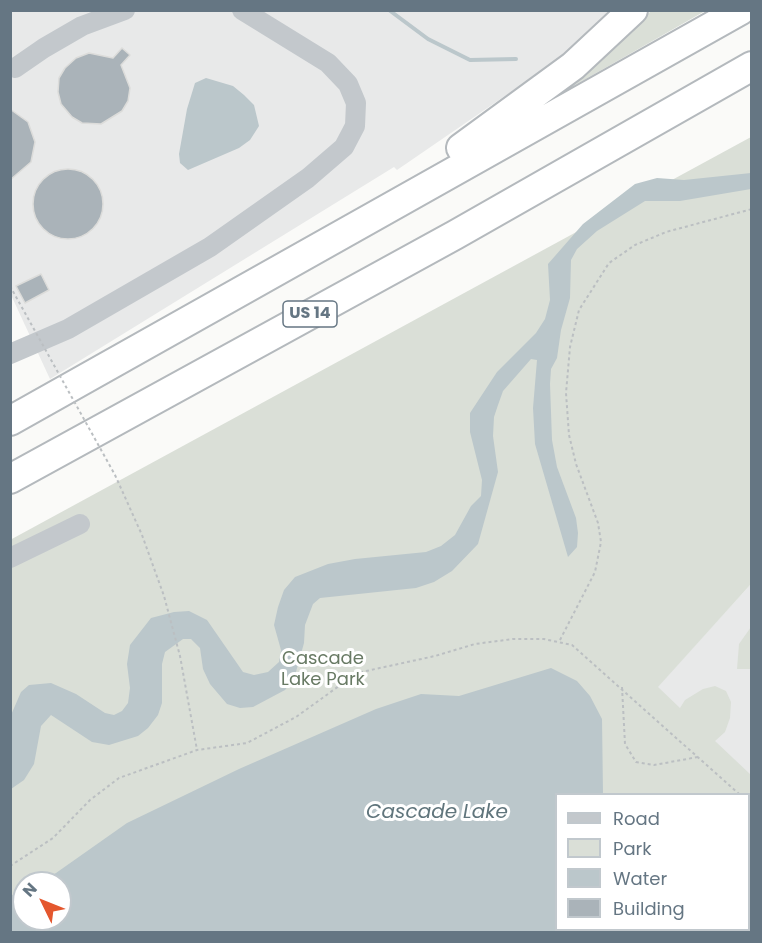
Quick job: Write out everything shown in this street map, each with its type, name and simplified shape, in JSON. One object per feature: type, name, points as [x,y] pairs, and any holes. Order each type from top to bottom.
[{"type":"highway","points":[[297,257],[476,138],[540,91],[603,41],[633,10]]},
{"type":"highway","points":[[10,421],[297,257],[741,10]]},
{"type":"highway","name":"US 14","points":[[10,479],[455,235],[752,66]]},
{"type":"lane","points":[[15,69],[44,48],[82,26],[124,10]]},
{"type":"lane","points":[[10,354],[68,328],[210,247],[308,178],[344,147],[355,126],[356,103],[348,84],[328,63],[242,10]]},
{"type":"lane","points":[[10,558],[80,524]]},
{"type":"path","points":[[560,641],[595,572],[601,542],[598,523],[576,464],[569,435],[566,393],[570,347],[579,310],[609,263],[635,245],[666,232],[752,209]]},
{"type":"path","points":[[10,286],[111,467],[142,535],[164,596],[180,656],[197,750]]},
{"type":"path","points":[[10,866],[53,838],[90,800],[119,778],[197,750],[247,743],[296,717],[357,673],[435,656],[475,644],[513,639],[560,641],[572,645],[622,687],[738,793]]},
{"type":"path","points":[[622,687],[625,744],[636,762],[654,765],[698,757]]},
{"type":"shaded area","points":[[11,11],[614,11],[582,43],[397,170],[394,167],[50,379],[11,295]]},
{"type":"shaded area","points":[[751,584],[751,783],[657,687]]},
{"type":"green space","points":[[651,11],[705,11],[570,88],[570,79],[614,46]]},
{"type":"green space","name":"Cascade Lake Park","points":[[751,137],[751,584],[658,687],[680,708],[685,700],[703,689],[715,686],[726,691],[731,702],[730,718],[725,732],[715,741],[751,775],[751,932],[11,932],[10,540]]},
{"type":"green space","points":[[751,627],[751,669],[737,669],[739,644]]},
{"type":"water","points":[[206,78],[233,86],[244,95],[254,105],[259,126],[250,140],[239,148],[188,170],[180,163],[179,154],[187,109],[195,83]]},
{"type":"water","points":[[751,173],[751,189],[680,201],[645,201],[597,231],[577,249],[571,260],[570,298],[561,330],[557,358],[551,369],[550,384],[552,440],[557,467],[576,518],[578,533],[577,547],[568,557],[535,444],[533,408],[537,360],[531,359],[503,391],[494,417],[493,436],[498,472],[478,544],[452,571],[434,582],[416,588],[320,598],[313,604],[305,625],[304,643],[294,679],[285,690],[253,707],[240,708],[227,704],[210,684],[203,669],[200,648],[191,639],[183,639],[165,652],[162,664],[162,703],[158,715],[148,728],[138,736],[109,745],[92,742],[51,715],[41,726],[34,764],[24,780],[11,789],[11,715],[21,692],[29,685],[51,683],[76,694],[105,713],[114,715],[122,711],[128,703],[130,688],[127,664],[130,645],[151,618],[189,611],[207,620],[243,672],[254,675],[268,672],[279,662],[281,650],[274,625],[278,607],[284,590],[295,577],[328,564],[426,552],[441,546],[455,535],[471,506],[481,496],[482,480],[470,432],[470,413],[497,372],[536,333],[545,319],[550,300],[548,264],[583,224],[635,184],[657,178],[684,180]]},
{"type":"water","name":"Cascade Lake","points":[[551,668],[577,681],[590,696],[602,719],[603,793],[555,793],[555,931],[750,931],[750,844],[752,846],[751,932],[11,932],[12,895],[12,931],[72,931],[72,871],[59,871],[127,823],[239,769],[376,709],[421,694],[459,696]]},
{"type":"building","points":[[122,48],[130,55],[121,65],[130,88],[128,101],[122,111],[101,124],[82,123],[72,117],[61,104],[58,92],[59,78],[65,68],[76,58],[89,53],[113,58]]},
{"type":"building","points":[[10,109],[28,122],[35,142],[31,162],[10,180]]},
{"type":"building","points":[[61,169],[75,169],[88,175],[97,184],[103,197],[101,217],[93,229],[75,239],[61,239],[48,233],[39,224],[33,211],[33,197],[39,184],[48,175]]},
{"type":"building","points":[[41,274],[49,290],[25,303],[16,286]]},
{"type":"waterway","points":[[389,10],[428,39],[470,60],[516,59]]}]
